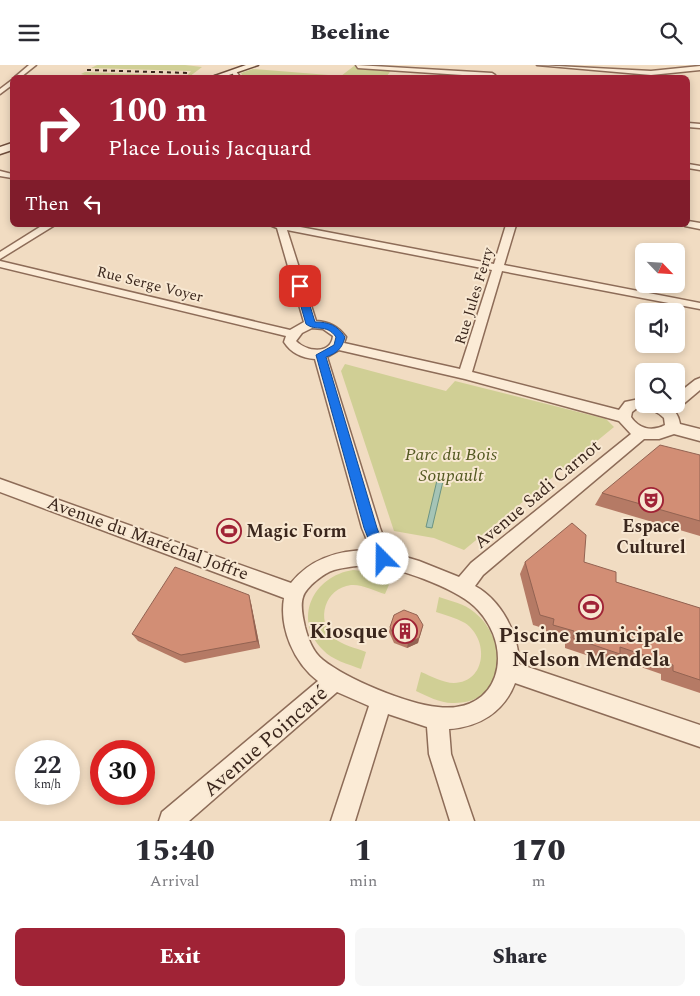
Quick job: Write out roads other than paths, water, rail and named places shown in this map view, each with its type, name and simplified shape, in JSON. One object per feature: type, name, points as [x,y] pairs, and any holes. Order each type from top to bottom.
[{"type":"main road","points":[[235,75],[254,65]]},
{"type":"street","points":[[20,75],[33,65]]},
{"type":"street","points":[[540,65],[650,73],[700,68]]},
{"type":"street","points":[[358,66],[468,75]]},
{"type":"street","points":[[0,92],[10,84]]},
{"type":"street","points":[[0,256],[47,227]]},
{"type":"street","points":[[280,227],[311,324]]},
{"type":"street","points":[[289,227],[497,269],[700,306]]},
{"type":"street","name":"Rue Jules Ferry","points":[[465,375],[510,227]]},
{"type":"street","name":"Rue Serge Voyer","points":[[0,264],[292,334]]},
{"type":"street","points":[[311,324],[324,325],[335,329],[340,337],[338,346],[331,352],[320,355],[307,355],[296,350],[290,342],[292,334],[300,328],[311,324]]},
{"type":"street","points":[[338,346],[465,375],[624,417],[633,429],[641,434],[654,435],[664,433],[672,428],[700,435]]},
{"type":"street","points":[[320,355],[370,528],[383,559]]},
{"type":"street","points":[[685,396],[700,383]]},
{"type":"street","points":[[624,417],[625,410],[635,405]]},
{"type":"street","points":[[672,428],[673,413]]},
{"type":"street","name":"Avenue Sadi Carnot","points":[[462,588],[477,569],[641,434]]},
{"type":"street","name":"Avenue du Maréchal Joffre","points":[[0,485],[295,593]]},
{"type":"street","points":[[356,558],[383,559],[462,588],[482,601],[491,610],[507,641],[510,655],[510,671],[503,688],[494,700],[481,711],[461,717],[436,718],[381,701],[336,679],[314,665],[300,642],[293,618],[295,593],[311,575],[329,563],[356,558]]},
{"type":"street","points":[[510,671],[700,736]]},
{"type":"street","name":"Avenue Poincaré","points":[[171,821],[336,679]]},
{"type":"street","points":[[344,821],[381,701]]},
{"type":"street","points":[[436,718],[440,754],[462,821]]},
{"type":"railway","points":[[87,70],[189,73]]},
{"type":"place","name":"Espace Culturel","points":[[651,500]]},
{"type":"place","name":"Magic Form","points":[[229,531]]},
{"type":"place","name":"Piscine municipale Nelson Mendela","points":[[591,607]]},
{"type":"place","name":"Kiosque","points":[[405,631]]},
{"type":"park label","name":"Parc du Bois Soupault","points":[[451,464]]}]
